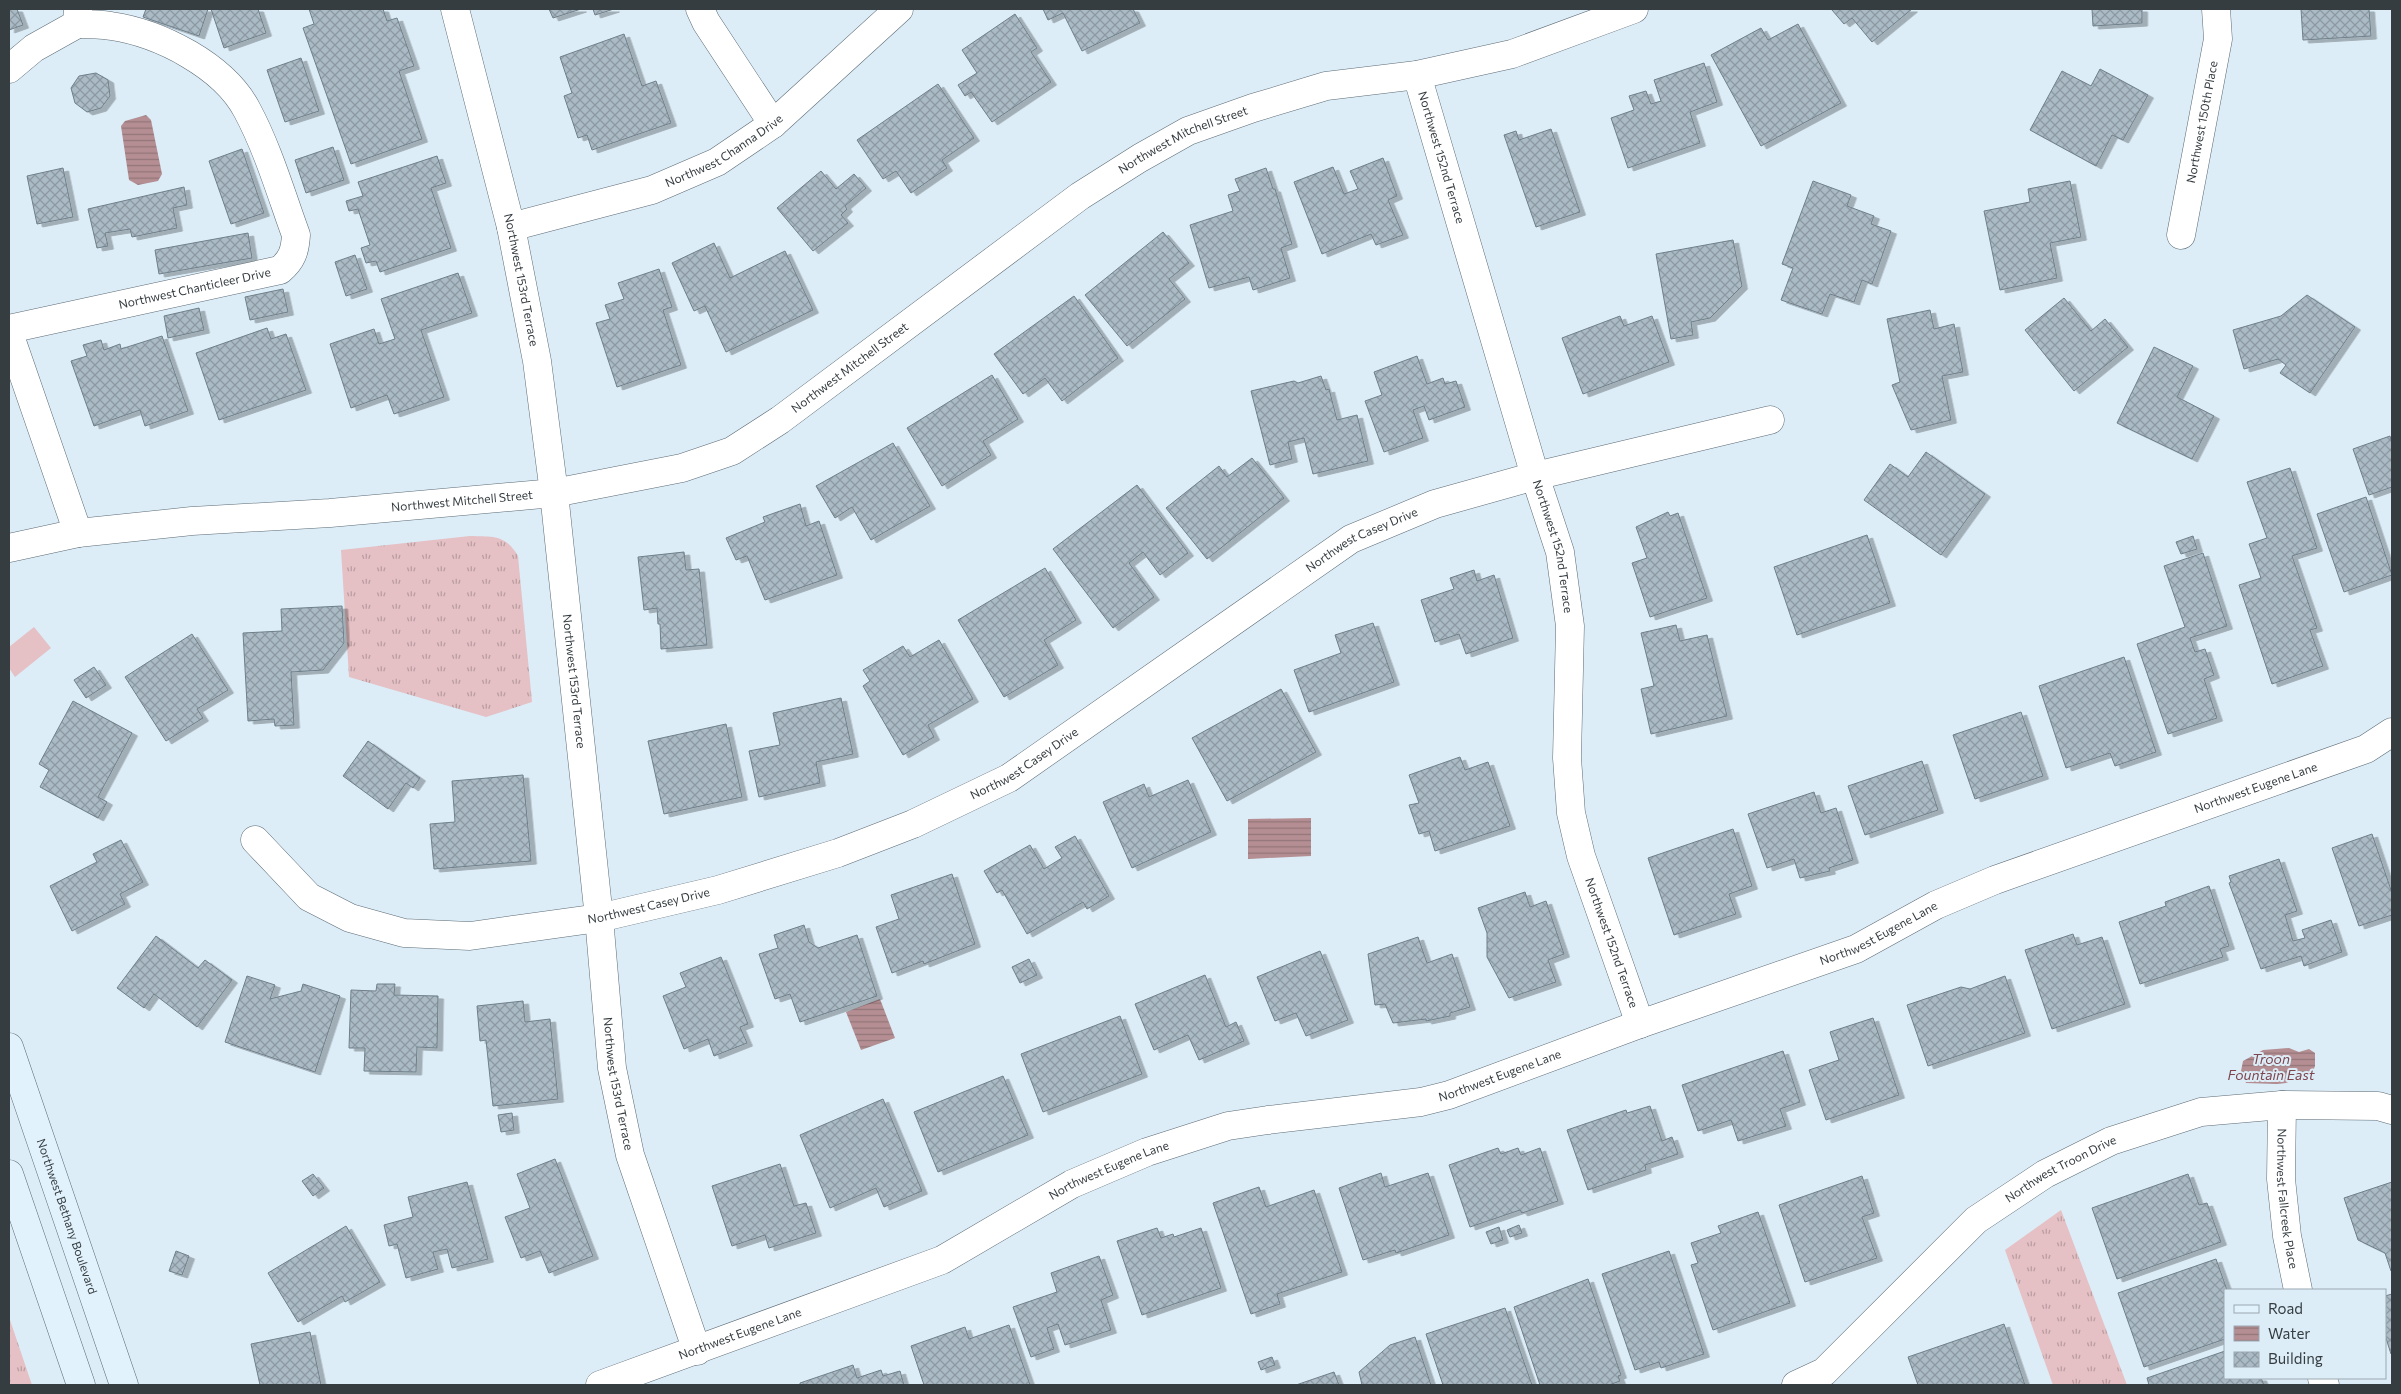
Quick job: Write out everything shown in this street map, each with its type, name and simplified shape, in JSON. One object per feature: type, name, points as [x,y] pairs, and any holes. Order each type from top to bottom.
[{"type":"main road","name":"Northwest Bethany Boulevard","points":[[9,1047],[124,1385]]},
{"type":"main road","points":[[9,1174],[81,1385]]},
{"type":"street","name":"Northwest 153rd Terrace","points":[[455,9],[511,227],[538,361],[554,493],[599,918],[612,1068],[630,1155],[697,1351]]},
{"type":"street","points":[[700,9],[706,22],[773,124]]},
{"type":"street","name":"Northwest Channa Drive","points":[[511,227],[652,190],[717,162],[773,124],[899,9]]},
{"type":"street","name":"Northwest Mitchell Street","points":[[9,548],[78,532],[192,521],[330,513],[554,493],[682,468],[732,451],[780,420],[1080,196],[1140,158],[1188,131],[1326,86],[1417,75],[1512,54],[1634,9]]},
{"type":"street","name":"Northwest 150th Place","points":[[2181,236],[2218,39],[2216,9]]},
{"type":"street","name":"Northwest Chanticleer Drive","points":[[9,69],[78,16],[174,45],[203,63],[227,83],[247,109],[261,140],[296,236],[295,248],[289,262],[280,270],[9,329]]},
{"type":"street","name":"Northwest 152nd Terrace","points":[[1417,75],[1535,476],[1560,552],[1570,626],[1567,758],[1571,813],[1581,856],[1640,1024]]},
{"type":"street","points":[[9,333],[78,532]]},
{"type":"street","name":"Northwest Casey Drive","points":[[255,840],[309,897],[350,918],[404,933],[470,936],[599,918],[718,890],[838,853],[940,811],[1009,778],[1351,539],[1435,504],[1535,476],[1770,420]]},
{"type":"street","name":"Northwest Eugene Lane","points":[[600,1385],[942,1260],[1072,1184],[1147,1152],[1228,1126],[1420,1102],[1449,1095],[1640,1024],[1856,949],[1936,905],[1995,880],[2366,749],[2392,732]]},
{"type":"street","name":"Northwest Troon Drive","points":[[1796,1385],[1828,1378],[1976,1220],[2045,1174],[2111,1141],[2202,1112],[2282,1105],[2378,1106],[2392,1110]]},
{"type":"street","name":"Northwest Fallcreek Place","points":[[2282,1105],[2280,1179],[2287,1236],[2298,1289]]},
{"type":"green space","points":[[470,536],[492,537],[503,540],[518,556],[532,702],[486,717],[349,677],[341,550]]},
{"type":"green space","points":[[34,627],[51,648],[15,677],[9,668],[9,647]]},
{"type":"green space","points":[[2061,1210],[2127,1385],[2053,1385],[2005,1250]]},
{"type":"green space","points":[[9,1317],[32,1385],[9,1385]]},
{"type":"water","points":[[146,115],[151,120],[162,174],[158,181],[138,185],[129,180],[121,126],[125,121]]},
{"type":"water","points":[[1311,818],[1311,856],[1248,859],[1248,819]]},
{"type":"water","points":[[880,999],[895,1038],[861,1050],[846,1012]]},
{"type":"water","name":"Troon Fountain East","points":[[2289,1048],[2299,1052],[2309,1049],[2315,1053],[2315,1066],[2310,1079],[2297,1078],[2286,1083],[2277,1084],[2246,1083],[2241,1071],[2243,1061],[2263,1050]]},
{"type":"building","points":[[9,9],[17,9],[23,25],[9,30]]},
{"type":"building","points":[[146,9],[208,9],[199,36],[143,17]]},
{"type":"building","points":[[211,9],[258,9],[266,33],[224,48]]},
{"type":"building","points":[[309,9],[383,9],[387,21],[397,18],[414,66],[399,71],[422,139],[351,164],[303,28],[314,24]]},
{"type":"building","points":[[549,9],[581,9],[553,18]]},
{"type":"building","points":[[593,9],[614,9],[595,15]]},
{"type":"building","points":[[1043,9],[1133,9],[1140,23],[1082,51],[1063,13],[1048,20]]},
{"type":"building","points":[[1912,9],[1872,42],[1852,18],[1844,24],[1832,10]]},
{"type":"building","points":[[2092,9],[2142,9],[2142,23],[2093,26]]},
{"type":"building","points":[[2301,9],[2369,9],[2371,36],[2303,40]]},
{"type":"building","points":[[1015,14],[1037,48],[1031,52],[1051,82],[992,122],[971,92],[965,96],[958,85],[977,73],[962,50]]},
{"type":"building","points":[[1798,24],[1841,103],[1761,146],[1711,55],[1761,28],[1768,40]]},
{"type":"building","points":[[624,34],[642,86],[656,81],[671,123],[592,150],[587,135],[578,138],[564,96],[572,93],[560,57]]},
{"type":"building","points":[[301,58],[319,111],[285,122],[267,70]]},
{"type":"building","points":[[1704,63],[1717,102],[1690,112],[1700,143],[1628,168],[1611,118],[1634,110],[1629,96],[1646,91],[1651,104],[1661,101],[1654,80]]},
{"type":"building","points":[[2100,69],[2148,95],[2123,140],[2112,135],[2096,166],[2030,130],[2062,71],[2091,86]]},
{"type":"building","points":[[96,73],[108,80],[110,96],[101,108],[87,112],[75,103],[71,88],[79,76]]},
{"type":"building","points":[[938,84],[974,138],[942,160],[947,168],[911,193],[896,171],[883,179],[857,140]]},
{"type":"building","points":[[1551,129],[1580,212],[1536,227],[1504,135],[1516,131],[1519,140]]},
{"type":"building","points":[[333,147],[344,180],[306,193],[295,160]]},
{"type":"building","points":[[242,149],[264,213],[231,224],[209,161]]},
{"type":"building","points":[[437,156],[446,183],[431,188],[451,248],[380,272],[376,261],[366,263],[361,248],[370,245],[358,209],[349,211],[346,201],[363,196],[358,182]]},
{"type":"building","points":[[1383,158],[1397,196],[1388,200],[1403,235],[1376,245],[1371,234],[1322,254],[1294,182],[1333,167],[1344,194],[1358,189],[1350,171]]},
{"type":"building","points":[[63,168],[73,217],[37,224],[27,176]]},
{"type":"building","points":[[1266,168],[1273,189],[1275,189],[1292,244],[1281,248],[1290,278],[1253,290],[1249,277],[1209,288],[1190,225],[1233,211],[1228,195],[1240,191],[1235,179]]},
{"type":"building","points":[[821,171],[836,189],[854,174],[866,188],[845,206],[847,209],[841,215],[848,223],[813,251],[777,208]]},
{"type":"building","points":[[1813,181],[1851,195],[1847,206],[1874,216],[1871,224],[1891,231],[1872,284],[1862,280],[1854,302],[1830,294],[1822,314],[1781,300],[1793,268],[1782,264]]},
{"type":"building","points":[[2070,181],[2081,237],[2050,243],[2057,278],[2000,290],[1984,211],[2030,202],[2028,189]]},
{"type":"building","points":[[184,187],[187,205],[173,208],[177,228],[132,237],[130,229],[105,233],[108,246],[97,248],[88,209]]},
{"type":"building","points":[[1163,232],[1189,263],[1169,279],[1185,299],[1127,346],[1085,295]]},
{"type":"building","points":[[248,233],[252,258],[159,274],[155,250]]},
{"type":"building","points":[[1733,240],[1742,286],[1710,318],[1691,322],[1693,335],[1671,339],[1656,254]]},
{"type":"building","points":[[714,243],[730,278],[785,251],[813,310],[726,352],[705,306],[694,311],[672,263]]},
{"type":"building","points":[[355,255],[367,289],[346,296],[335,262]]},
{"type":"building","points":[[659,269],[672,307],[663,310],[681,365],[617,387],[596,323],[610,319],[605,305],[624,299],[618,283]]},
{"type":"building","points":[[458,273],[472,313],[421,330],[444,397],[394,414],[387,395],[351,408],[330,344],[374,329],[379,344],[395,339],[381,299]]},
{"type":"building","points":[[283,289],[288,312],[250,320],[245,297]]},
{"type":"building","points":[[2307,295],[2355,327],[2310,393],[2280,373],[2286,365],[2278,359],[2244,369],[2233,330],[2281,316]]},
{"type":"building","points":[[1074,296],[1118,358],[1062,401],[1045,378],[1023,394],[994,354]]},
{"type":"building","points":[[2064,298],[2091,331],[2105,319],[2128,347],[2074,391],[2025,330]]},
{"type":"building","points":[[199,308],[204,330],[168,338],[164,316]]},
{"type":"building","points":[[1930,310],[1934,329],[1954,324],[1963,372],[1942,376],[1951,420],[1911,430],[1892,385],[1900,382],[1887,319]]},
{"type":"building","points":[[1620,316],[1624,326],[1652,316],[1669,362],[1583,394],[1562,338]]},
{"type":"building","points":[[267,328],[271,339],[286,334],[306,390],[219,420],[196,353]]},
{"type":"building","points":[[162,336],[188,411],[145,426],[140,410],[94,426],[71,361],[87,356],[83,345],[101,340],[104,350],[120,344],[121,349]]},
{"type":"building","points":[[2154,347],[2193,366],[2177,397],[2214,416],[2192,459],[2117,423]]},
{"type":"building","points":[[1417,356],[1427,384],[1443,378],[1445,384],[1456,381],[1465,407],[1429,420],[1424,406],[1413,410],[1423,438],[1384,452],[1365,401],[1382,395],[1374,372]]},
{"type":"building","points":[[992,375],[1018,419],[983,441],[991,455],[942,486],[907,428]]},
{"type":"building","points":[[1321,376],[1326,390],[1329,389],[1337,420],[1357,415],[1368,461],[1313,474],[1304,438],[1288,442],[1292,459],[1270,465],[1251,391],[1294,381],[1298,383]]},
{"type":"building","points":[[2390,436],[2392,443],[2392,487],[2369,495],[2353,449]]},
{"type":"building","points":[[893,443],[930,506],[871,540],[852,507],[835,518],[816,486]]},
{"type":"building","points":[[1926,452],[1985,494],[1941,555],[1864,500],[1890,464],[1908,477]]},
{"type":"building","points":[[1252,458],[1284,498],[1207,559],[1166,508],[1219,466],[1227,477]]},
{"type":"building","points":[[2290,468],[2317,548],[2292,556],[2317,628],[2310,630],[2323,666],[2272,684],[2239,585],[2261,578],[2249,544],[2267,538],[2247,482]]},
{"type":"building","points":[[1137,485],[1188,553],[1160,575],[1143,552],[1129,563],[1154,597],[1113,628],[1053,549]]},
{"type":"building","points":[[2366,497],[2392,575],[2344,592],[2317,514]]},
{"type":"building","points":[[800,504],[806,526],[819,521],[837,575],[765,600],[747,556],[736,560],[726,538],[765,522],[763,517]]},
{"type":"building","points":[[1668,512],[1670,516],[1678,513],[1707,598],[1650,617],[1632,563],[1647,558],[1636,527]]},
{"type":"building","points":[[1867,535],[1890,603],[1797,635],[1774,567]]},
{"type":"building","points":[[2193,536],[2197,549],[2181,554],[2176,542]]},
{"type":"building","points":[[684,552],[686,570],[699,569],[707,645],[661,649],[657,608],[644,610],[638,557]]},
{"type":"building","points":[[2203,553],[2227,626],[2190,638],[2195,652],[2205,649],[2214,675],[2204,679],[2217,718],[2168,734],[2137,644],[2185,627],[2164,566]]},
{"type":"building","points":[[1045,568],[1076,620],[1044,640],[1058,665],[1004,697],[958,620]]},
{"type":"building","points":[[1474,570],[1477,581],[1494,575],[1513,638],[1466,654],[1459,634],[1435,642],[1421,600],[1454,589],[1450,578]]},
{"type":"building","points":[[342,606],[344,643],[323,670],[291,672],[294,725],[275,726],[274,719],[248,721],[243,633],[282,631],[281,609]]},
{"type":"building","points":[[1373,623],[1394,682],[1309,712],[1294,670],[1341,653],[1335,635]]},
{"type":"building","points":[[1676,625],[1680,641],[1707,635],[1727,716],[1651,734],[1641,689],[1654,686],[1641,633]]},
{"type":"building","points":[[192,634],[228,690],[197,709],[203,718],[166,741],[125,677]]},
{"type":"building","points":[[939,640],[973,699],[928,725],[934,737],[903,755],[863,686],[870,681],[863,670],[903,646],[910,657]]},
{"type":"building","points":[[2124,657],[2156,752],[2115,766],[2110,753],[2066,768],[2039,686]]},
{"type":"building","points":[[94,667],[106,685],[86,698],[74,680]]},
{"type":"building","points":[[1281,689],[1316,752],[1227,801],[1192,738]]},
{"type":"building","points":[[841,698],[853,754],[816,762],[820,783],[759,797],[749,751],[780,745],[773,713]]},
{"type":"building","points":[[73,701],[132,733],[98,797],[107,802],[98,818],[40,787],[49,770],[39,764]]},
{"type":"building","points":[[2021,712],[2043,776],[1975,799],[1953,735]]},
{"type":"building","points":[[726,724],[742,797],[664,814],[648,741]]},
{"type":"building","points":[[368,741],[420,778],[413,788],[406,783],[388,809],[343,776]]},
{"type":"building","points":[[1460,757],[1465,770],[1488,762],[1510,826],[1435,851],[1429,831],[1419,834],[1409,805],[1419,803],[1409,775]]},
{"type":"building","points":[[1922,761],[1938,810],[1865,835],[1848,786]]},
{"type":"building","points":[[523,775],[531,861],[434,869],[430,824],[455,822],[452,781]]},
{"type":"building","points":[[1188,780],[1211,832],[1132,868],[1103,802],[1144,784],[1149,797]]},
{"type":"building","points":[[1814,792],[1821,813],[1836,808],[1853,860],[1829,868],[1830,871],[1800,878],[1794,859],[1767,868],[1748,814]]},
{"type":"building","points":[[1733,829],[1752,886],[1729,894],[1736,914],[1674,935],[1648,858]]},
{"type":"building","points":[[2372,834],[2392,893],[2392,915],[2359,926],[2332,848]]},
{"type":"building","points":[[1075,836],[1109,896],[1087,909],[1083,902],[1027,934],[1002,890],[997,893],[984,871],[1030,845],[1044,869],[1062,858],[1055,847]]},
{"type":"building","points":[[121,840],[143,882],[120,894],[125,904],[72,931],[50,886],[97,862],[93,854]]},
{"type":"building","points":[[2279,859],[2297,911],[2285,915],[2293,941],[2305,938],[2302,930],[2331,920],[2342,952],[2304,966],[2301,956],[2261,969],[2229,883],[2231,882],[2229,876]]},
{"type":"building","points":[[952,874],[975,944],[924,964],[923,961],[892,973],[876,927],[899,919],[891,895]]},
{"type":"building","points":[[2209,886],[2229,946],[2220,949],[2223,957],[2140,984],[2119,922],[2166,906],[2165,902]]},
{"type":"building","points":[[1525,892],[1530,907],[1546,901],[1564,954],[1548,960],[1556,982],[1509,998],[1487,957],[1487,933],[1478,908]]},
{"type":"building","points":[[804,925],[809,942],[818,948],[857,935],[877,996],[800,1022],[790,994],[775,999],[759,954],[778,948],[774,935]]},
{"type":"building","points":[[2073,934],[2077,945],[2102,937],[2125,1004],[2052,1029],[2025,950]]},
{"type":"building","points":[[156,936],[198,968],[205,960],[232,980],[197,1027],[154,994],[144,1008],[117,988]]},
{"type":"building","points":[[1418,937],[1427,963],[1452,954],[1470,1007],[1450,1013],[1450,1016],[1426,1021],[1426,1019],[1393,1023],[1385,1004],[1375,1005],[1368,954]]},
{"type":"building","points":[[1320,951],[1348,1020],[1306,1036],[1296,1013],[1275,1021],[1257,977]]},
{"type":"building","points":[[721,957],[748,1024],[740,1027],[747,1043],[714,1056],[708,1039],[684,1049],[663,996],[686,987],[680,973]]},
{"type":"building","points":[[1029,959],[1037,975],[1020,983],[1012,967]]},
{"type":"building","points":[[1205,975],[1226,1027],[1236,1022],[1244,1041],[1199,1060],[1188,1035],[1154,1050],[1135,1004]]},
{"type":"building","points":[[247,976],[275,985],[270,999],[301,991],[303,984],[340,996],[315,1072],[225,1042]]},
{"type":"building","points":[[2005,976],[2025,1033],[1928,1066],[1907,1005],[1961,987],[1970,989]]},
{"type":"building","points":[[377,984],[395,984],[394,995],[438,996],[437,1048],[417,1047],[416,1072],[364,1071],[365,1048],[349,1048],[351,990],[376,991]]},
{"type":"building","points":[[523,1001],[525,1022],[550,1019],[558,1099],[493,1106],[486,1040],[480,1041],[477,1006]]},
{"type":"building","points":[[1120,1016],[1142,1074],[1043,1112],[1021,1054]]},
{"type":"building","points":[[1873,1018],[1899,1095],[1826,1120],[1809,1070],[1839,1060],[1830,1032]]},
{"type":"building","points":[[1783,1051],[1800,1102],[1780,1109],[1786,1126],[1738,1141],[1731,1120],[1698,1131],[1682,1085]]},
{"type":"building","points":[[1003,1076],[1028,1135],[938,1172],[914,1112]]},
{"type":"building","points":[[883,1099],[922,1191],[884,1207],[876,1188],[830,1208],[800,1135]]},
{"type":"building","points":[[1650,1106],[1662,1141],[1672,1137],[1678,1154],[1645,1165],[1646,1170],[1588,1190],[1567,1130],[1626,1110],[1627,1113]]},
{"type":"building","points":[[512,1113],[514,1130],[501,1132],[498,1115]]},
{"type":"building","points":[[1498,1148],[1501,1154],[1518,1148],[1521,1155],[1540,1148],[1558,1201],[1522,1213],[1520,1210],[1470,1227],[1449,1165]]},
{"type":"building","points":[[555,1159],[593,1256],[549,1273],[540,1251],[521,1258],[505,1217],[530,1208],[517,1174]]},
{"type":"building","points":[[780,1164],[794,1206],[806,1203],[816,1233],[769,1248],[765,1235],[732,1246],[712,1186]]},
{"type":"building","points":[[1381,1173],[1385,1187],[1428,1173],[1449,1235],[1396,1253],[1395,1250],[1363,1260],[1339,1188]]},
{"type":"building","points":[[313,1174],[324,1188],[313,1196],[302,1181]]},
{"type":"building","points":[[2188,1174],[2199,1205],[2207,1203],[2221,1242],[2117,1279],[2092,1208]]},
{"type":"building","points":[[1862,1176],[1874,1213],[1862,1217],[1877,1258],[1805,1282],[1779,1205]]},
{"type":"building","points":[[467,1182],[488,1259],[452,1268],[447,1249],[433,1252],[438,1269],[406,1278],[397,1244],[389,1246],[384,1225],[413,1217],[408,1197]]},
{"type":"building","points":[[2392,1182],[2391,1271],[2385,1253],[2358,1240],[2344,1198]]},
{"type":"building","points":[[1259,1187],[1266,1207],[1314,1190],[1342,1272],[1277,1294],[1280,1304],[1251,1314],[1213,1203]]},
{"type":"building","points":[[1758,1212],[1790,1303],[1713,1330],[1691,1265],[1698,1263],[1691,1243],[1721,1233],[1718,1226]]},
{"type":"building","points":[[1519,1225],[1522,1233],[1510,1237],[1507,1230]]},
{"type":"building","points":[[346,1226],[380,1282],[345,1302],[342,1296],[298,1322],[268,1273]]},
{"type":"building","points":[[1499,1227],[1503,1240],[1491,1244],[1486,1232]]},
{"type":"building","points":[[1157,1228],[1161,1238],[1173,1234],[1174,1237],[1201,1228],[1221,1288],[1142,1315],[1117,1241]]},
{"type":"building","points":[[176,1251],[189,1256],[182,1275],[169,1271]]},
{"type":"building","points":[[1669,1251],[1704,1354],[1661,1368],[1659,1362],[1635,1370],[1602,1274]]},
{"type":"building","points":[[1099,1256],[1113,1295],[1101,1300],[1111,1330],[1065,1345],[1058,1324],[1047,1328],[1054,1349],[1031,1357],[1013,1307],[1057,1292],[1051,1273]]},
{"type":"building","points":[[2216,1259],[2227,1289],[2224,1289],[2224,1339],[2144,1367],[2118,1293]]},
{"type":"building","points":[[1588,1279],[1621,1375],[1618,1376],[1620,1381],[1609,1385],[1540,1385],[1514,1307]]},
{"type":"building","points":[[2392,1294],[2391,1354],[2386,1338],[2386,1296]]},
{"type":"building","points":[[1505,1308],[1532,1385],[1443,1385],[1426,1334]]},
{"type":"building","points":[[2004,1324],[2025,1385],[1918,1385],[1908,1357]]},
{"type":"building","points":[[1009,1325],[1030,1385],[924,1385],[911,1346],[965,1327],[969,1339]]},
{"type":"building","points":[[310,1332],[321,1385],[260,1385],[251,1344]]},
{"type":"building","points":[[1415,1337],[1431,1385],[1362,1385],[1359,1372],[1390,1345]]},
{"type":"building","points":[[2224,1351],[2224,1379],[2261,1379],[2264,1385],[2149,1385],[2147,1378]]},
{"type":"building","points":[[1272,1357],[1275,1365],[1261,1370],[1258,1362]]},
{"type":"building","points":[[853,1365],[857,1378],[881,1370],[883,1376],[900,1371],[904,1385],[800,1385],[800,1383]]},
{"type":"building","points":[[1334,1372],[1339,1385],[1296,1385]]}]
